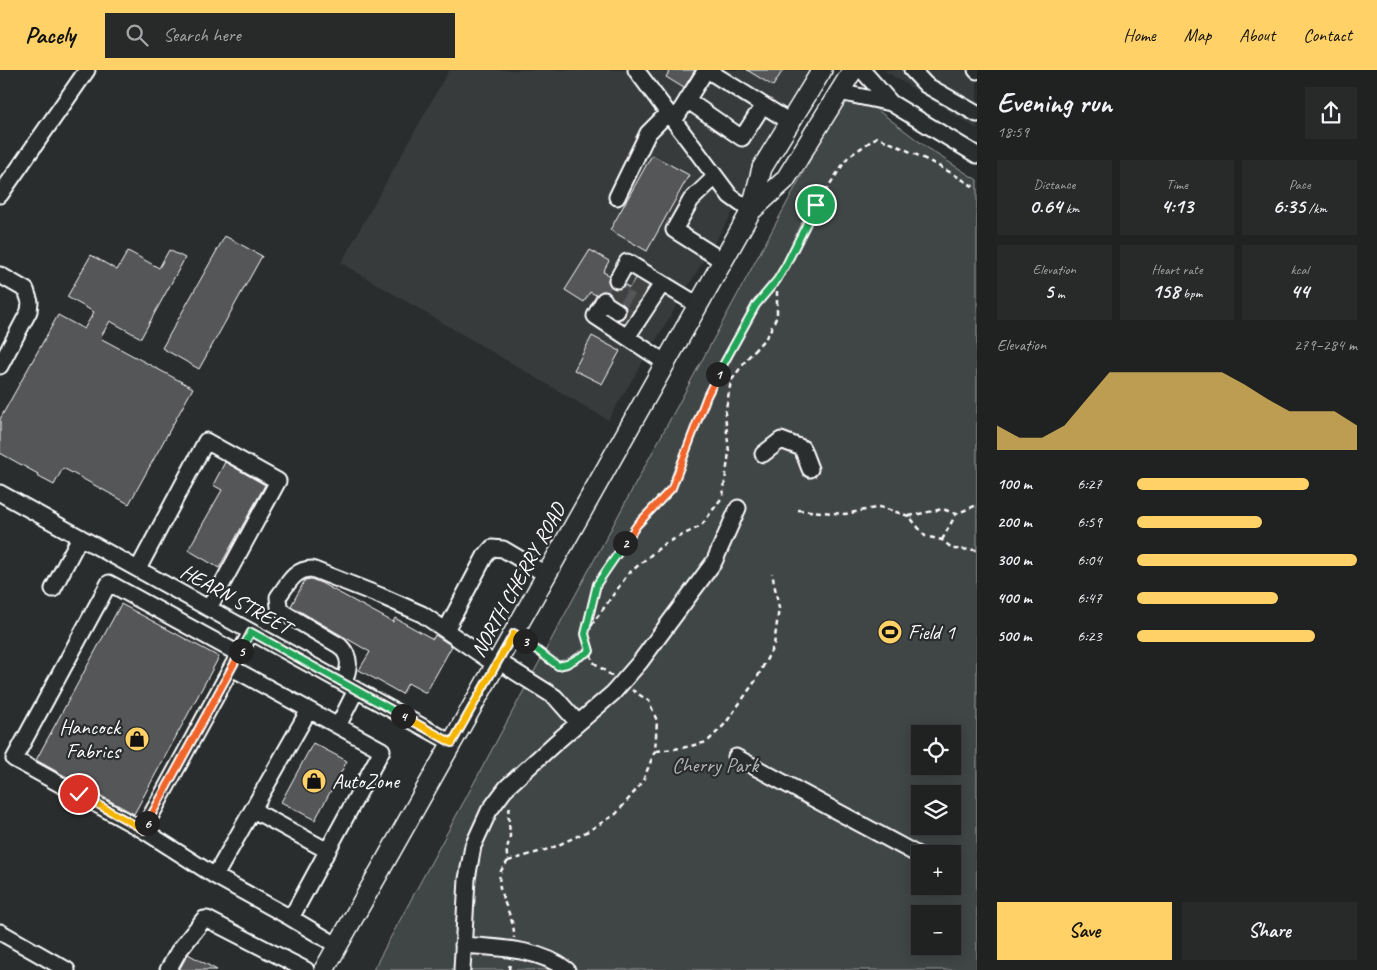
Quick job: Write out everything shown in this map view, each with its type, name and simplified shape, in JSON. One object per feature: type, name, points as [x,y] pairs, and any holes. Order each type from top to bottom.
[{"type":"main road","name":"NORTH CHERRY ROAD","points":[[324,970],[751,211],[762,168],[822,70]]},
{"type":"main road","name":"NORTH CHERRY ROAD","points":[[751,211],[785,180],[853,70]]},
{"type":"street","points":[[0,195],[87,70]]},
{"type":"street","points":[[636,70],[730,196],[751,211]]},
{"type":"street","points":[[617,197],[648,133],[671,117],[687,100],[707,70],[790,122]]},
{"type":"street","points":[[862,70],[891,103],[977,156]]},
{"type":"street","points":[[912,70],[926,85],[977,114]]},
{"type":"street","points":[[839,92],[891,103]]},
{"type":"street","points":[[687,100],[742,138],[762,105]]},
{"type":"street","points":[[716,177],[691,200],[674,230],[723,261]]},
{"type":"street","points":[[623,280],[627,262],[698,305]]},
{"type":"street","points":[[0,275],[26,290],[30,302],[29,311],[0,366]]},
{"type":"street","points":[[628,337],[634,321],[646,301],[662,284]]},
{"type":"street","points":[[616,311],[603,301],[595,316],[666,362]]},
{"type":"street","points":[[763,454],[781,440],[802,448],[810,469]]},
{"type":"street","points":[[138,569],[206,441],[278,482],[209,608]]},
{"type":"street","name":"HEARN STREET","points":[[0,493],[452,743]]},
{"type":"street","points":[[462,970],[468,870],[473,846],[489,811],[507,787],[621,683],[640,662],[714,562],[738,508]]},
{"type":"street","points":[[53,589],[80,537]]},
{"type":"street","points":[[446,630],[484,556],[492,548],[503,549],[546,575]]},
{"type":"street","points":[[122,560],[14,759],[144,830],[215,876],[338,946]]},
{"type":"street","points":[[338,726],[350,687],[350,666],[346,653],[340,646],[284,613],[279,607],[278,597],[295,575],[303,569],[312,569],[422,614],[497,663],[555,697],[578,723]]},
{"type":"street","points":[[109,583],[239,654]]},
{"type":"street","points":[[144,830],[251,632]]},
{"type":"street","points":[[232,668],[382,750],[291,918]]},
{"type":"street","points":[[215,876],[309,710]]},
{"type":"street","points":[[736,757],[911,851]]},
{"type":"street","points":[[253,810],[328,851]]},
{"type":"street","points":[[168,970],[178,952],[207,918],[287,966],[306,970]]},
{"type":"street","points":[[0,932],[67,970]]},
{"type":"street","points":[[464,946],[513,949],[555,961],[567,970]]},
{"type":"path","points":[[508,970],[513,949],[514,923],[500,889],[501,872],[508,861],[552,848],[588,831],[616,814],[642,783],[655,751],[657,721],[649,701],[593,662],[585,634],[597,584],[637,525],[672,488],[707,396],[756,305],[777,280],[816,205],[848,157],[877,137],[911,151],[954,173],[977,189]]},
{"type":"path","points":[[585,634],[628,574],[664,544],[701,526],[723,496],[729,452],[725,414],[731,381],[768,335],[777,316],[777,280]]},
{"type":"path","points":[[942,540],[956,514],[977,505]]},
{"type":"path","points":[[798,510],[845,514],[880,507],[909,516],[943,509],[956,514]]},
{"type":"path","points":[[909,516],[925,536],[942,540],[953,549],[977,550]]},
{"type":"path","points":[[655,751],[682,748],[707,742],[725,724],[756,680],[774,645],[778,608],[772,574]]},
{"type":"path","points":[[514,633],[558,666],[567,664],[590,651]]},
{"type":"path","points":[[508,861],[505,850],[510,837],[508,815],[512,800]]},
{"type":"shaded area","points":[[449,70],[818,70],[608,420],[341,263]]},
{"type":"shaded area","points":[[977,70],[977,129],[885,71]]},
{"type":"green space","name":"Cherry Park","points":[[849,101],[872,106],[933,152],[977,180],[977,970],[373,970],[836,112]]},
{"type":"building","points":[[670,70],[695,70],[684,88],[666,77]]},
{"type":"building","points":[[747,70],[783,70],[773,86]]},
{"type":"building","points":[[652,155],[689,175],[647,251],[610,230]]},
{"type":"building","points":[[225,236],[262,256],[199,369],[162,348]]},
{"type":"building","points":[[169,250],[185,258],[141,338],[110,321],[100,338],[193,388],[129,504],[63,468],[54,485],[0,453],[0,419],[58,315],[84,329],[94,312],[67,297],[91,255],[117,270],[128,251],[159,268]]},
{"type":"building","points":[[590,250],[609,261],[603,272],[609,275],[608,281],[612,288],[618,289],[625,285],[630,288],[635,278],[649,286],[624,324],[618,320],[625,316],[626,307],[609,292],[603,291],[596,295],[590,292],[584,302],[565,290]]},
{"type":"building","points":[[592,336],[620,351],[602,384],[574,370]]},
{"type":"building","points":[[225,462],[265,485],[219,568],[188,550],[222,490],[213,485]]},
{"type":"building","points":[[311,579],[393,622],[395,618],[433,639],[435,635],[452,646],[426,693],[408,683],[402,694],[359,670],[370,652],[291,606],[305,580]]},
{"type":"building","points":[[121,604],[219,657],[134,814],[36,760]]},
{"type":"building","name":"AutoZone","points":[[313,743],[347,761],[315,820],[281,802]]},
{"type":"building","points":[[188,954],[217,970],[179,970]]},
{"type":"tunnel","points":[[632,284],[646,293]]},
{"type":"tunnel","points":[[611,288],[639,306]]},
{"type":"tunnel","points":[[617,311],[630,319]]},
{"type":"place","name":"Field 1","points":[[890,632]]},
{"type":"place","name":"Hancock Fabrics","points":[[137,739]]},
{"type":"place","name":"AutoZone","points":[[314,781]]},
{"type":"route","points":[[79,794],[144,830],[251,632],[452,743],[514,633],[558,666],[567,664],[590,651],[585,634],[597,584],[637,525],[672,488],[707,396],[756,305],[777,280],[786,265],[816,205]]}]
